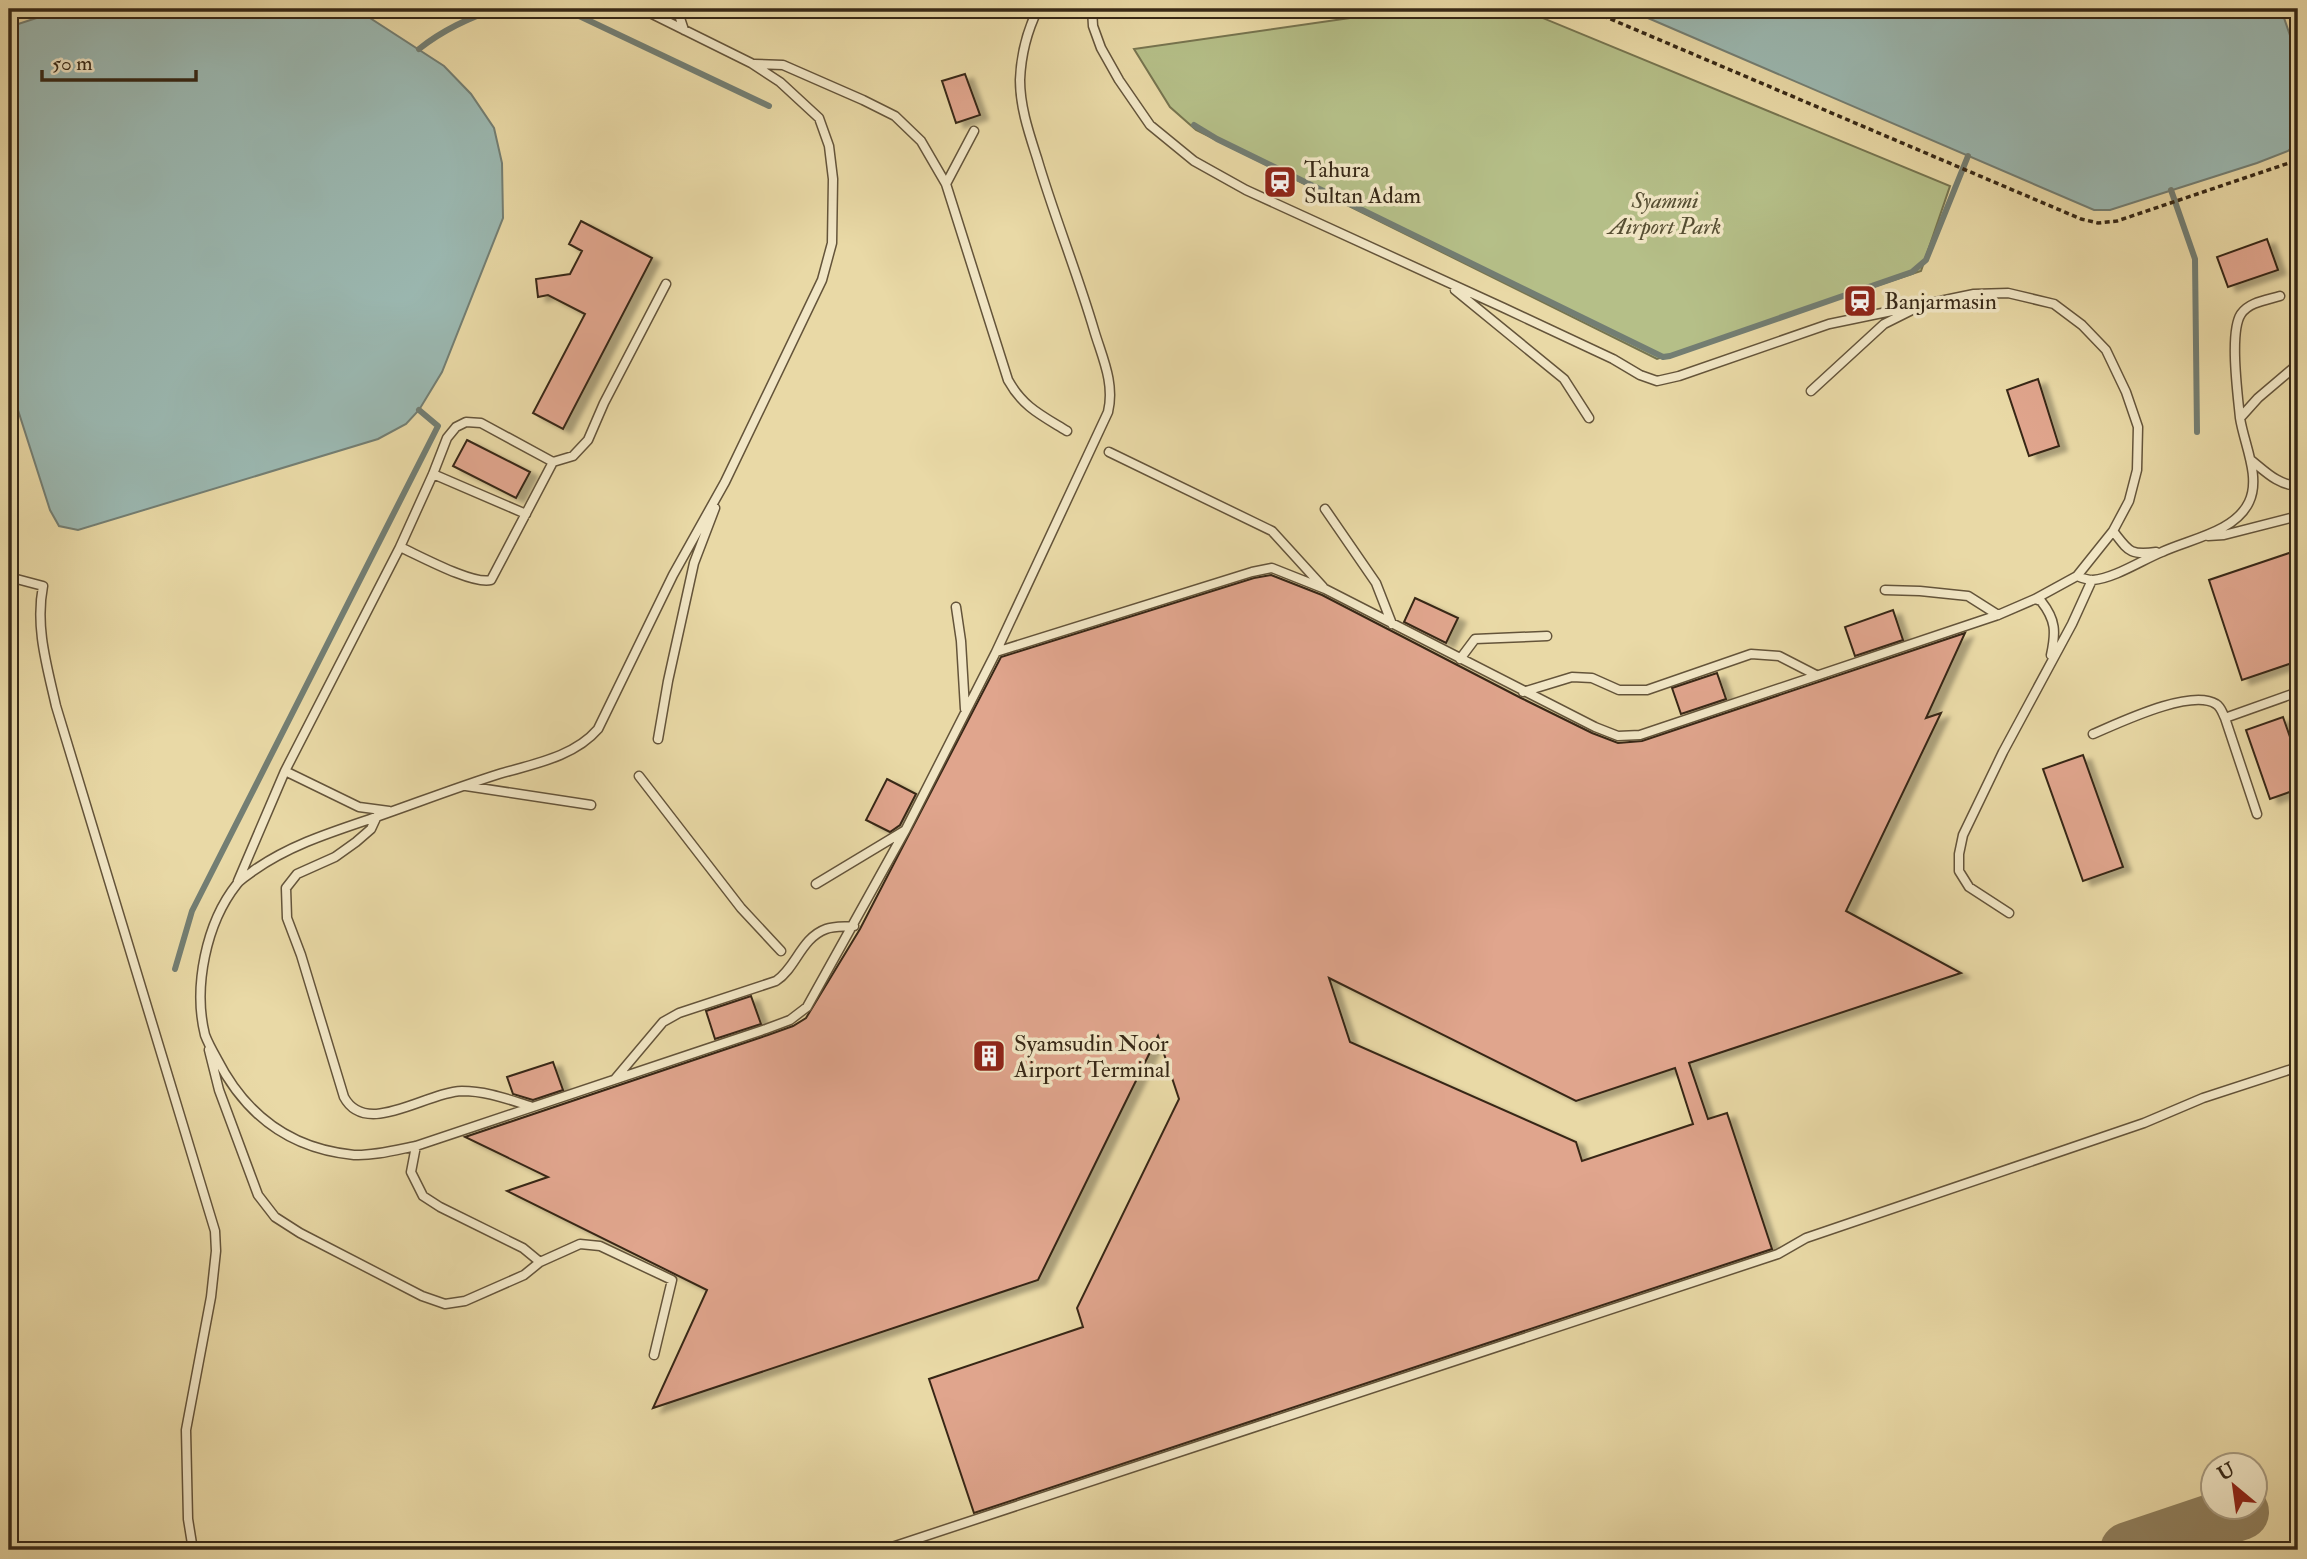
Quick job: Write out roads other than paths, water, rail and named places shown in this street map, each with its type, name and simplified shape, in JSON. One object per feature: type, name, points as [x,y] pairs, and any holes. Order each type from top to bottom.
[{"type":"lane","points":[[237,883],[269,860],[337,828],[572,750],[588,741],[598,729],[673,575],[725,482],[822,280],[832,243],[834,208],[829,146],[819,118],[790,90],[751,63],[642,9]]},
{"type":"lane","points":[[677,9],[684,30]]},
{"type":"lane","points":[[206,1037],[229,1082],[246,1104],[269,1124],[328,1151],[356,1155],[416,1146],[790,1020],[807,1007],[906,829],[996,652],[1108,412],[1112,397],[1092,324],[1026,121],[1020,82],[1023,53],[1038,9]]},
{"type":"lane","points":[[996,652],[1272,568],[1325,589],[1522,692],[1606,732],[1618,736],[1640,735],[1998,615],[2035,599],[2077,576],[2113,531],[2129,501],[2137,470],[2138,427],[2126,392],[2106,350],[2082,324],[2054,304],[2008,293],[1974,294],[1928,302],[1829,324],[1657,381],[1246,190],[1194,161],[1150,125],[1118,80],[1101,48],[1093,26],[1092,9]]},
{"type":"lane","points":[[751,63],[783,65],[895,116],[921,141],[946,184],[1008,380],[1028,408],[1067,431]]},
{"type":"lane","points":[[946,184],[974,131]]},
{"type":"lane","points":[[1448,283],[1564,380],[1589,418]]},
{"type":"lane","points":[[654,1355],[672,1280],[600,1246],[580,1244],[540,1262],[524,1275],[465,1301],[445,1304],[422,1296],[275,1217],[257,1195],[219,1090],[206,1037],[201,979],[205,949],[218,916],[237,883],[285,771],[400,547],[447,438],[456,427],[466,422],[481,423],[553,462],[573,456],[588,440],[604,403],[666,284]]},
{"type":"lane","points":[[2077,576],[2092,580],[2132,568],[2162,552],[2206,536],[2237,518],[2249,503],[2254,484],[2251,460],[2239,418],[2236,376],[2237,323],[2241,313],[2251,305],[2280,296]]},
{"type":"lane","points":[[1811,391],[1884,324],[1928,302]]},
{"type":"lane","points":[[2239,418],[2276,381],[2298,364]]},
{"type":"lane","points":[[1109,452],[1272,531],[1325,589]]},
{"type":"lane","points":[[2251,460],[2284,484],[2298,486]]},
{"type":"lane","points":[[400,547],[469,578],[483,582],[491,580],[553,462]]},
{"type":"lane","points":[[433,474],[526,514]]},
{"type":"lane","points":[[658,739],[667,681],[694,563],[725,482]]},
{"type":"lane","points":[[1325,509],[1376,583],[1392,624]]},
{"type":"lane","points":[[2206,536],[2224,535],[2298,516]]},
{"type":"lane","points":[[2113,531],[2125,548],[2132,552],[2162,552]]},
{"type":"lane","points":[[9,576],[43,586],[39,626],[56,706],[215,1231],[216,1251],[211,1297],[186,1430],[188,1518],[193,1550]]},
{"type":"lane","points":[[2009,914],[1969,887],[1959,871],[1963,835],[2092,580]]},
{"type":"lane","points":[[1885,590],[1920,590],[1968,596],[1998,615]]},
{"type":"lane","points":[[2035,599],[2041,601],[2050,612],[2056,632],[2050,664]]},
{"type":"lane","points":[[956,607],[965,712]]},
{"type":"lane","points":[[1460,659],[1475,639],[1547,636]]},
{"type":"lane","points":[[1522,692],[1572,677],[1592,678],[1619,690],[1647,690],[1751,654],[1779,656],[1816,675]]},
{"type":"lane","points":[[2225,718],[2298,692]]},
{"type":"lane","points":[[2093,734],[2150,711],[2190,700],[2215,703],[2221,708],[2225,718],[2257,814]]},
{"type":"lane","points":[[285,771],[359,807],[392,811]]},
{"type":"lane","points":[[639,776],[741,908],[781,951]]},
{"type":"lane","points":[[463,786],[591,805]]},
{"type":"lane","points":[[377,816],[371,829],[356,842],[335,857],[297,874],[286,888],[287,918],[301,955],[344,1097],[350,1108],[364,1115],[382,1114],[447,1093],[463,1091],[488,1092],[530,1107]]},
{"type":"lane","points":[[816,884],[906,829]]},
{"type":"lane","points":[[615,1079],[663,1022],[679,1013],[776,981],[786,974],[804,945],[825,929],[854,926]]},
{"type":"lane","points":[[883,1550],[1778,1254],[1806,1238],[2144,1123],[2203,1098],[2298,1067]]},
{"type":"lane","points":[[416,1146],[411,1172],[423,1196],[523,1248],[540,1262]]},
{"type":"water","points":[[64,9],[356,9],[444,66],[471,94],[494,128],[502,163],[503,218],[442,372],[419,410],[406,424],[378,439],[78,530],[59,526],[50,510],[9,382],[9,27]]},
{"type":"water","points":[[1627,9],[2281,9],[2298,59],[2298,142],[2288,151],[2257,163],[2110,210],[2094,210]]},
{"type":"waterway","points":[[419,49],[456,25],[498,9]]},
{"type":"waterway","points":[[559,9],[575,14],[769,106]]},
{"type":"waterway","points":[[1194,125],[1217,139],[1663,357],[1912,272],[1926,260],[1968,156]]},
{"type":"waterway","points":[[2171,190],[2195,259],[2197,432]]},
{"type":"waterway","points":[[175,969],[192,911],[438,426],[419,410]]},
{"type":"place","name":"Tahura Sultan Adam","points":[[1280,182]]},
{"type":"place","name":"Banjarmasin","points":[[1860,301]]},
{"type":"place","name":"Syamsudin Noor Airport Terminal","points":[[989,1056]]},
{"type":"park label","name":"Syammi Airport Park","points":[[1665,213]]}]
